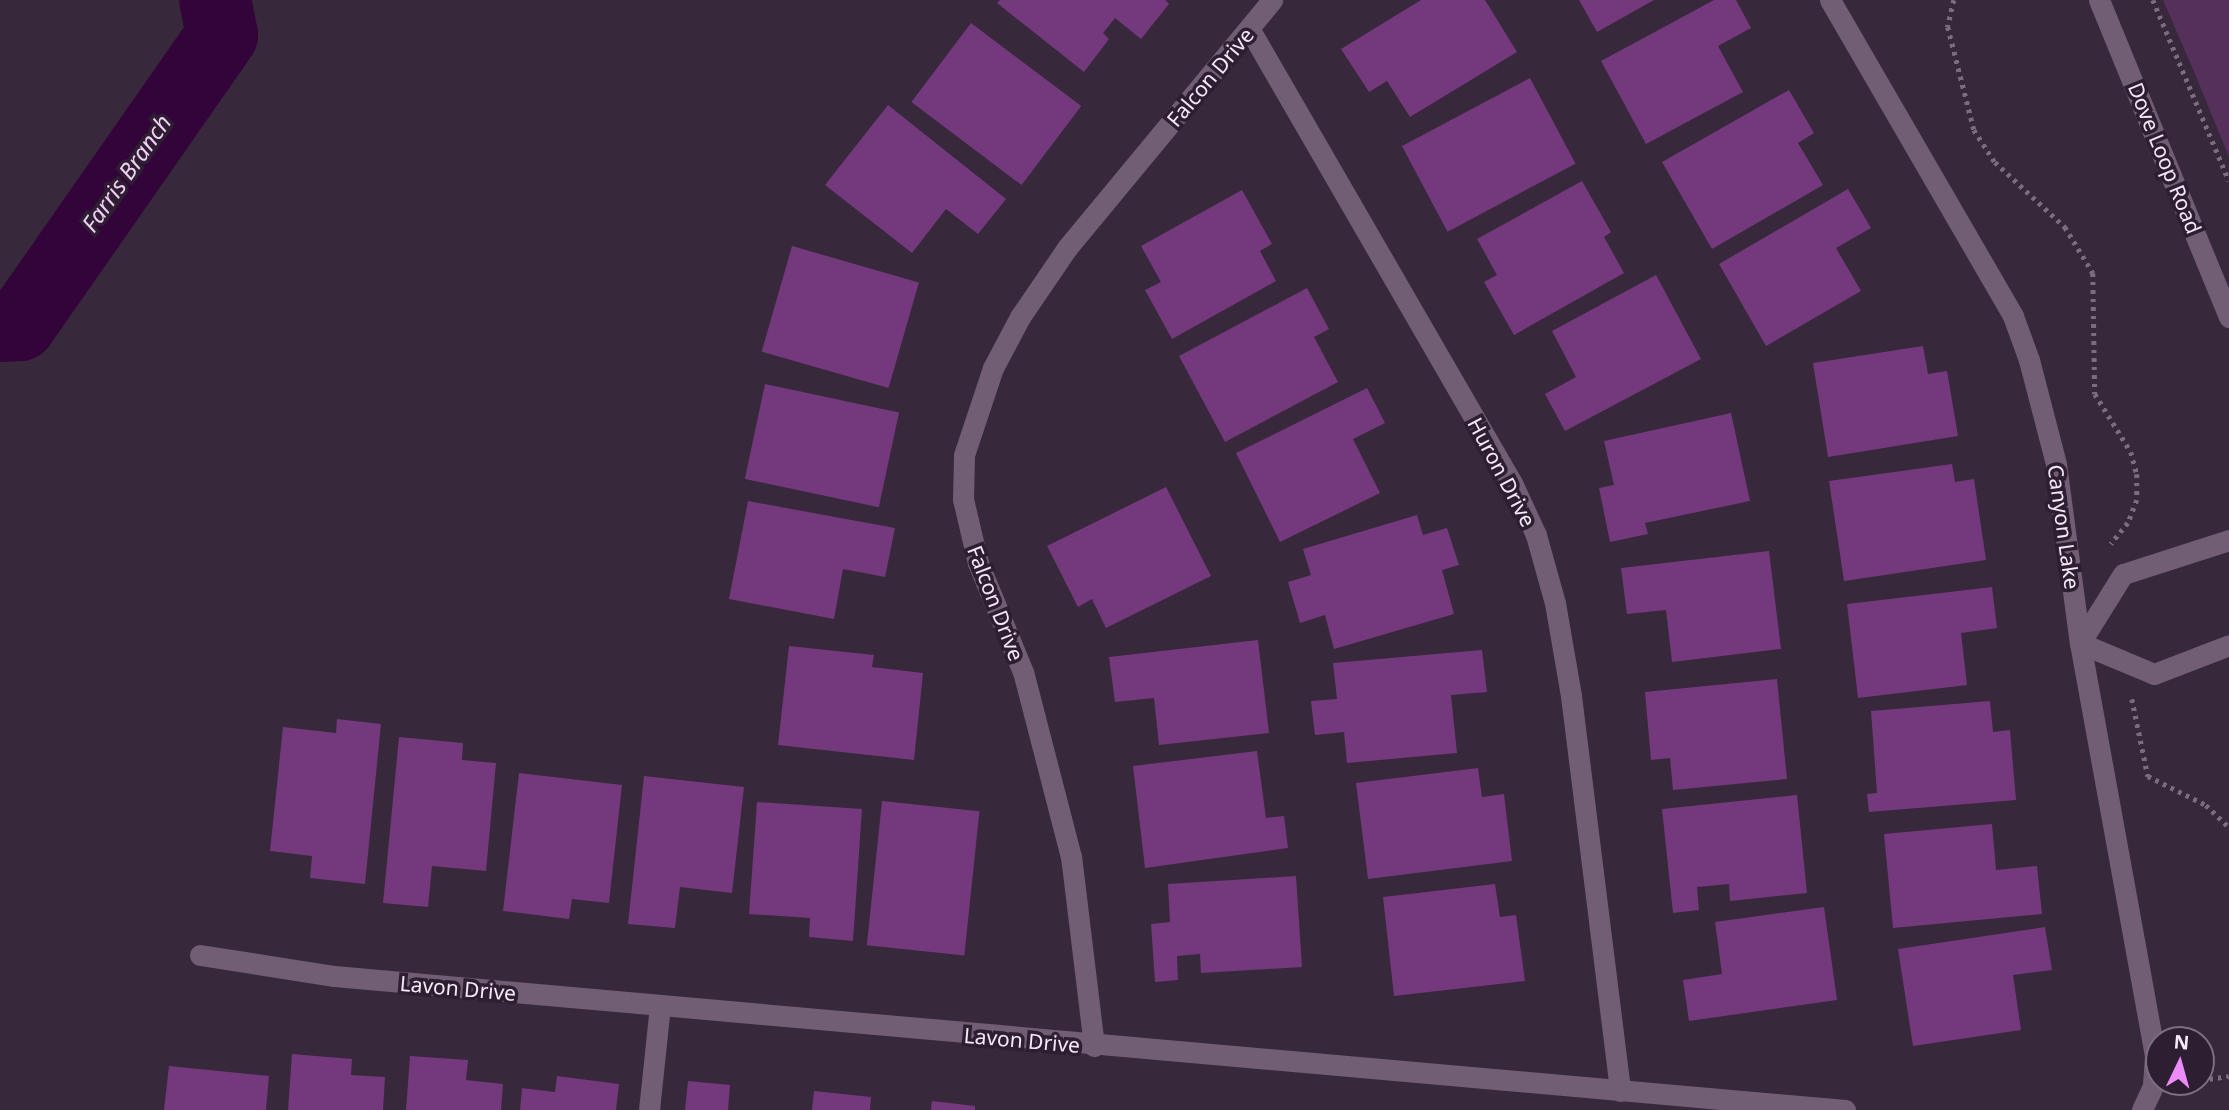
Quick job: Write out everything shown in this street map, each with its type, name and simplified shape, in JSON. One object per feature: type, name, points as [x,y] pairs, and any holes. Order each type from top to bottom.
[{"type":"street","name":"Falcon Drive","points":[[1094,1046],[1071,857],[1023,672],[978,563],[963,499],[964,455],[993,368],[1035,294],[1067,248],[1250,30],[1272,0]]},
{"type":"street","name":"Canyon Lake","points":[[1830,0],[2012,316],[2029,359],[2056,464],[2080,643],[2155,1056],[2145,1106]]},
{"type":"street","name":"Dove Loop Road","points":[[2099,0],[2229,317]]},
{"type":"street","name":"Huron Drive","points":[[1250,30],[1512,483],[1536,535],[1555,603],[1571,696],[1620,1091]]},
{"type":"street","points":[[2229,540],[2123,574],[2080,643],[2154,674],[2229,645]]},
{"type":"street","name":"Lavon Drive","points":[[200,956],[334,976],[1094,1046],[1845,1110]]},
{"type":"street","points":[[649,1110],[660,1006]]},
{"type":"path","points":[[1954,0],[1948,27],[1974,130],[1995,162],[2065,227],[2093,273],[2095,394],[2132,452],[2137,474],[2137,500],[2128,523],[2106,551],[2113,591]]},
{"type":"path","points":[[2153,0],[2229,181]]},
{"type":"path","points":[[2125,661],[2148,776],[2206,805],[2229,827]]},
{"type":"shaded area","points":[[2163,0],[2229,0],[2229,157],[2195,74]]},
{"type":"building","points":[[1000,0],[1165,0],[1169,4],[1141,39],[1115,18],[1103,33],[1109,39],[1084,72],[997,3]]},
{"type":"building","points":[[1421,0],[1485,0],[1517,52],[1410,117],[1387,81],[1369,92],[1341,49]]},
{"type":"building","points":[[1579,0],[1654,0],[1597,32]]},
{"type":"building","points":[[1714,0],[1736,0],[1751,28],[1718,46],[1743,92],[1646,144],[1601,61]]},
{"type":"building","points":[[971,23],[1081,106],[1022,185],[911,102]]},
{"type":"building","points":[[1530,78],[1576,164],[1448,232],[1402,146]]},
{"type":"building","points":[[1789,90],[1814,133],[1798,143],[1823,185],[1712,249],[1662,162]]},
{"type":"building","points":[[888,105],[1006,199],[978,234],[946,209],[912,253],[825,185]]},
{"type":"building","points":[[1582,181],[1611,232],[1604,237],[1624,273],[1514,335],[1484,282],[1497,275],[1477,239]]},
{"type":"building","points":[[1848,189],[1871,228],[1836,248],[1861,291],[1766,346],[1719,264]]},
{"type":"building","points":[[1242,190],[1272,244],[1260,251],[1276,281],[1172,339],[1145,290],[1161,282],[1141,246]]},
{"type":"building","points":[[792,246],[919,282],[889,388],[762,352]]},
{"type":"building","points":[[1656,275],[1701,359],[1565,431],[1545,394],[1576,377],[1552,331]]},
{"type":"building","points":[[1307,288],[1329,329],[1314,337],[1338,382],[1225,442],[1179,356]]},
{"type":"building","points":[[1923,346],[1928,374],[1947,371],[1958,436],[1828,457],[1813,363]]},
{"type":"building","points":[[765,384],[899,412],[879,507],[745,479]]},
{"type":"building","points":[[1367,388],[1385,423],[1353,439],[1380,493],[1280,542],[1236,453]]},
{"type":"building","points":[[1731,413],[1750,501],[1645,523],[1648,534],[1610,542],[1599,488],[1614,485],[1604,441]]},
{"type":"building","points":[[1952,464],[1955,482],[1974,479],[1986,560],[1844,581],[1829,481]]},
{"type":"building","points":[[1166,487],[1211,576],[1106,628],[1092,599],[1078,607],[1047,546]]},
{"type":"building","points":[[748,501],[895,528],[885,577],[843,569],[834,619],[729,599]]},
{"type":"building","points":[[1417,515],[1423,535],[1447,528],[1459,565],[1442,570],[1454,614],[1334,649],[1325,615],[1300,623],[1288,582],[1311,575],[1303,549]]},
{"type":"building","points":[[1769,551],[1781,649],[1672,662],[1666,610],[1627,614],[1621,568]]},
{"type":"building","points":[[1992,587],[1997,628],[1961,633],[1967,685],[1858,698],[1847,604]]},
{"type":"building","points":[[1258,640],[1269,733],[1159,745],[1154,698],[1115,702],[1109,657]]},
{"type":"building","points":[[789,646],[874,655],[872,667],[923,673],[914,760],[778,745]]},
{"type":"building","points":[[1482,650],[1487,692],[1451,695],[1457,753],[1347,763],[1344,732],[1315,735],[1311,701],[1337,699],[1333,663]]},
{"type":"building","points":[[1777,679],[1787,779],[1673,790],[1670,758],[1651,760],[1645,692]]},
{"type":"building","points":[[1990,701],[1993,732],[2010,730],[2016,800],[1869,812],[1867,794],[1877,793],[1871,711]]},
{"type":"building","points":[[337,719],[381,724],[365,884],[310,878],[312,856],[270,851],[283,727],[336,733]]},
{"type":"building","points":[[399,737],[463,743],[462,760],[496,763],[486,871],[432,866],[428,907],[383,903]]},
{"type":"building","points":[[1257,751],[1266,818],[1284,816],[1288,848],[1145,868],[1133,766]]},
{"type":"building","points":[[1478,768],[1482,797],[1504,794],[1512,861],[1368,879],[1356,783]]},
{"type":"building","points":[[519,773],[622,785],[609,903],[572,899],[569,919],[503,911]]},
{"type":"building","points":[[644,776],[744,787],[732,893],[680,887],[675,928],[628,924]]},
{"type":"building","points":[[1797,795],[1807,893],[1730,901],[1729,884],[1697,887],[1699,910],[1673,913],[1662,809]]},
{"type":"building","points":[[882,801],[979,811],[964,955],[867,945]]},
{"type":"building","points":[[757,802],[862,809],[853,941],[809,937],[810,918],[749,914]]},
{"type":"building","points":[[1992,824],[1996,870],[2037,866],[2042,914],[1893,928],[1884,834]]},
{"type":"building","points":[[1296,876],[1302,967],[1201,973],[1200,954],[1177,956],[1178,980],[1155,982],[1151,924],[1170,922],[1168,884]]},
{"type":"building","points":[[1495,884],[1500,917],[1516,915],[1525,981],[1394,996],[1383,897]]},
{"type":"building","points":[[1824,907],[1837,1000],[1689,1021],[1683,980],[1722,974],[1715,922]]},
{"type":"building","points":[[2045,927],[2052,970],[2013,975],[2021,1030],[1913,1046],[1898,949]]},
{"type":"building","points":[[292,1054],[352,1059],[351,1075],[385,1077],[383,1110],[288,1110]]},
{"type":"building","points":[[410,1056],[468,1060],[466,1080],[503,1084],[501,1110],[406,1110]]},
{"type":"building","points":[[169,1066],[269,1076],[266,1110],[164,1110]]},
{"type":"building","points":[[557,1076],[619,1084],[616,1110],[520,1110],[522,1088],[555,1092]]},
{"type":"building","points":[[688,1081],[730,1085],[728,1110],[685,1110]]},
{"type":"building","points":[[814,1091],[871,1097],[870,1110],[812,1110]]},
{"type":"building","points":[[932,1101],[975,1106],[975,1110],[931,1110]]},
{"type":"waterway","name":"Farris Branch","points":[[0,326],[20,325],[222,35],[215,0]]}]
